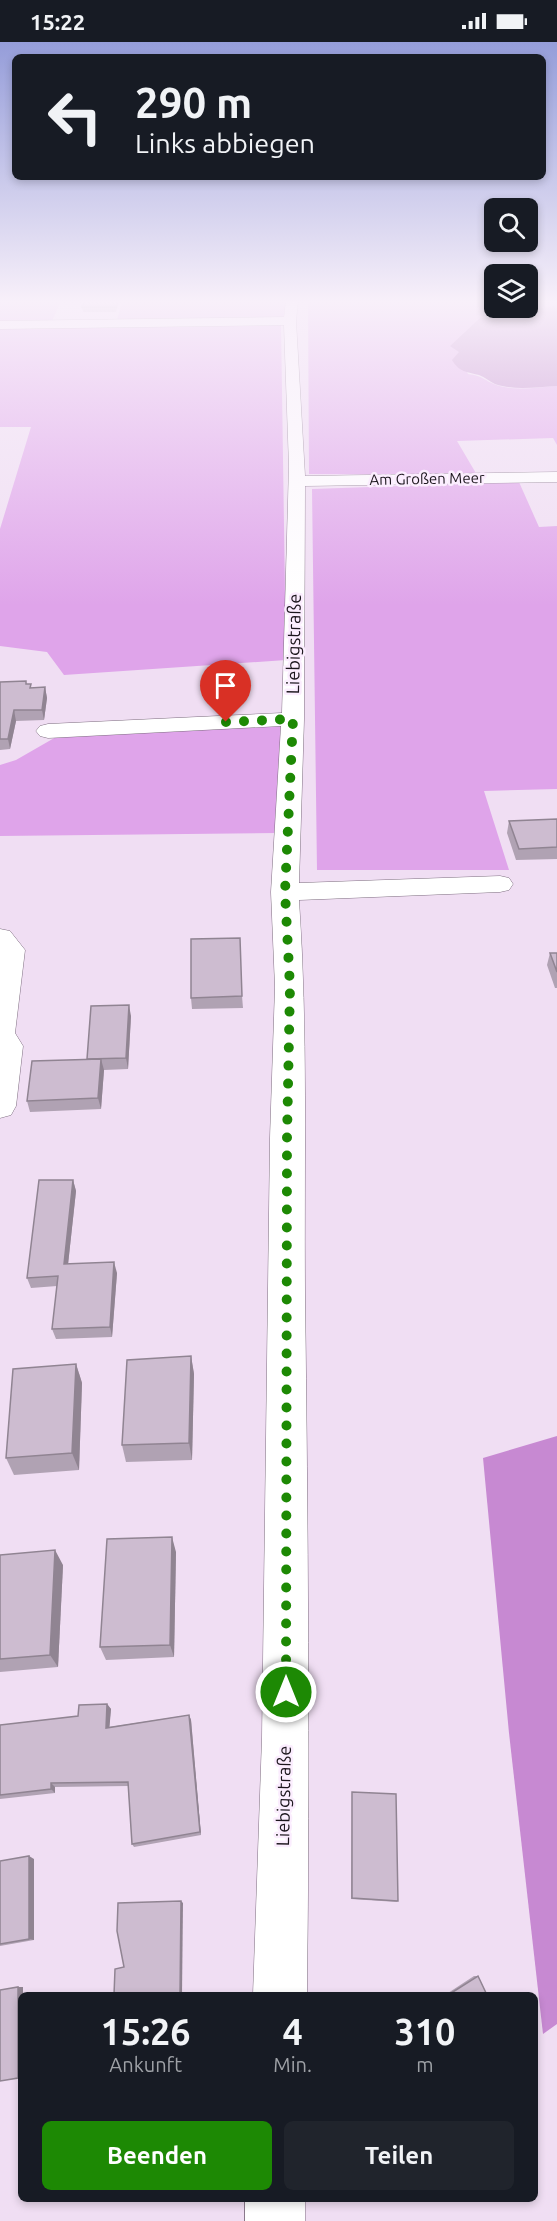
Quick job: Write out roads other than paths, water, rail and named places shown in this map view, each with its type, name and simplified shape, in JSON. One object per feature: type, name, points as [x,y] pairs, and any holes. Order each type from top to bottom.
[{"type":"street","name":"Liebigstraße","points":[[280,1992],[286,1726],[287,1138],[290,987],[285,892],[293,719],[296,481],[294,403]]},
{"type":"street","name":"Am Großen Meer","points":[[296,481],[557,477]]},
{"type":"street","points":[[48,731],[293,719]]},
{"type":"street","points":[[285,892],[500,884]]},
{"type":"street","points":[[0,938],[11,950],[0,1034],[8,1046],[0,1106]]},
{"type":"street","points":[[275,2202],[275,2221]]}]
